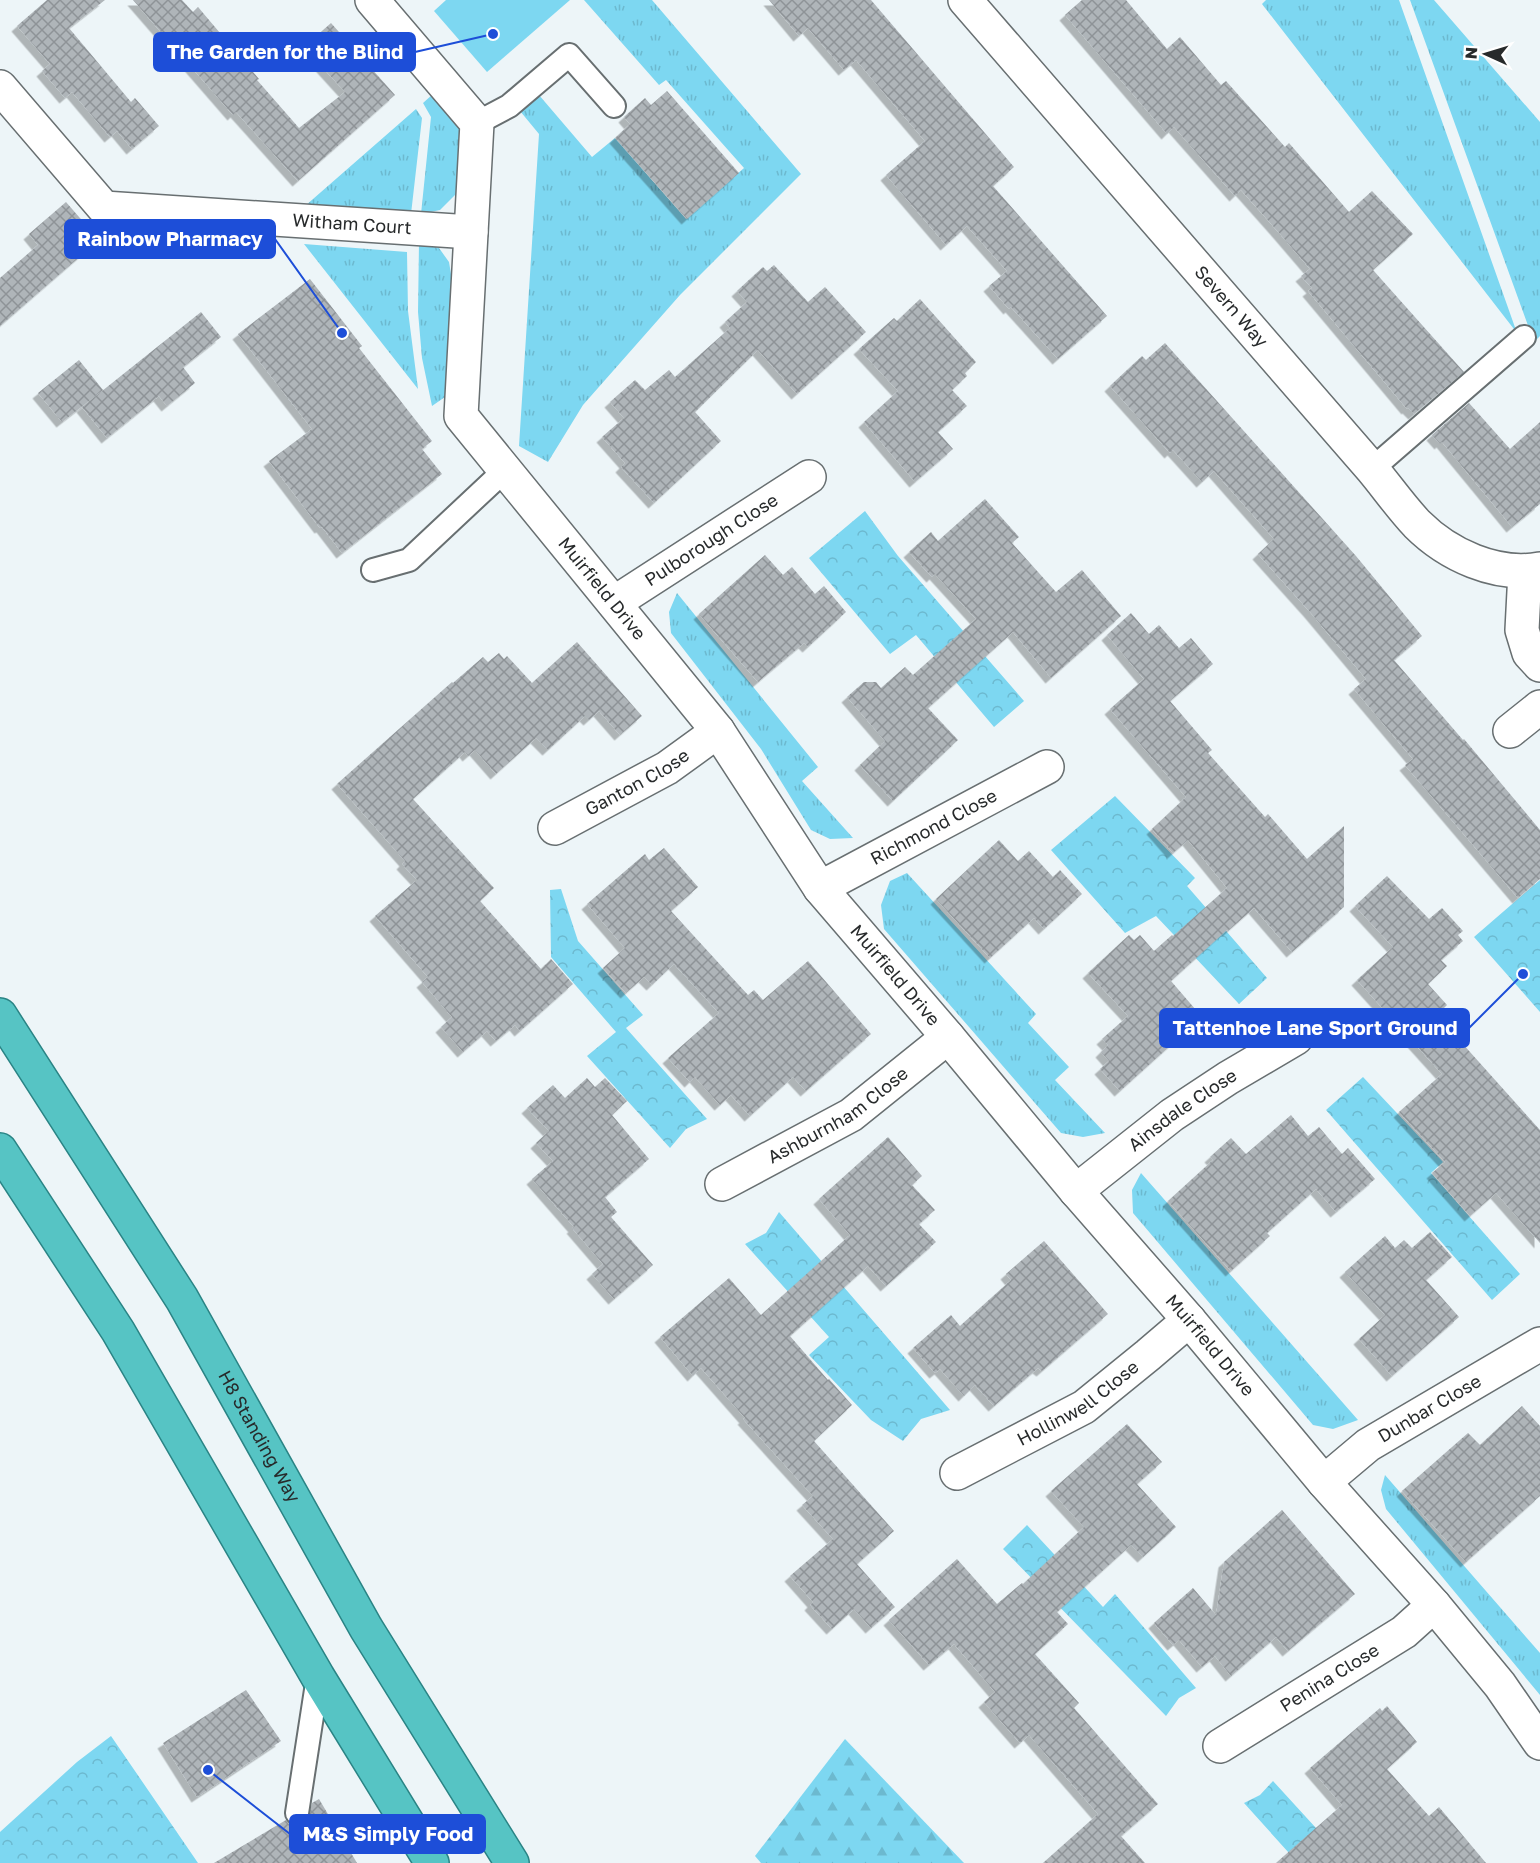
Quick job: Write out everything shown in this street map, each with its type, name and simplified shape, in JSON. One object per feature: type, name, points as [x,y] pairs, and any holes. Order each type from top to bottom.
[{"type":"highway","name":"H8 Standing Way","points":[[0,1015],[182,1299],[366,1628],[512,1863]]},
{"type":"highway","points":[[0,1150],[118,1331],[318,1677],[432,1863]]},
{"type":"street","points":[[372,0],[477,123]]},
{"type":"street","name":"Severn Way","points":[[973,3],[1417,524],[1448,549],[1486,566],[1532,571],[1522,630],[1529,653],[1540,665]]},
{"type":"street","name":"Witham Court","points":[[0,87],[104,208],[471,231]]},
{"type":"street","name":"Muirfield Drive","points":[[477,123],[461,416],[718,731],[820,888],[1076,1191],[1189,1320],[1324,1482],[1434,1605],[1500,1685],[1540,1743]]},
{"type":"street","name":"Pulborough Close","points":[[614,603],[809,477]]},
{"type":"street","points":[[1510,731],[1540,707]]},
{"type":"street","name":"Ganton Close","points":[[555,828],[667,768],[718,731]]},
{"type":"street","name":"Richmond Close","points":[[820,888],[1047,767]]},
{"type":"street","name":"Ashburnham Close","points":[[722,1184],[851,1115],[948,1037]]},
{"type":"street","name":"Ainsdale Close","points":[[1076,1191],[1172,1115],[1228,1078],[1296,1038]]},
{"type":"street","name":"Hollinwell Close","points":[[957,1473],[1084,1407],[1189,1320]]},
{"type":"street","name":"Dunbar Close","points":[[1324,1482],[1368,1445],[1540,1344]]},
{"type":"street","name":"Penina Close","points":[[1220,1746],[1404,1632],[1434,1605]]},
{"type":"lane","points":[[477,123],[509,106],[569,55],[614,106]]},
{"type":"lane","points":[[1372,469],[1524,337]]},
{"type":"lane","points":[[373,570],[409,560],[505,470]]},
{"type":"lane","points":[[297,1812],[318,1677]]},
{"type":"green space","points":[[446,0],[570,0],[487,72],[434,11]]},
{"type":"green space","points":[[584,0],[652,0],[801,174],[680,295],[583,405],[548,462],[519,446],[539,134],[520,111],[539,95],[592,157],[615,138],[686,219],[744,168],[666,80],[659,85]]},
{"type":"green space","points":[[1266,0],[1399,0],[1517,333],[1262,4]]},
{"type":"green space","points":[[1410,0],[1434,0],[1540,122],[1540,336],[1534,342]]},
{"type":"green space","points":[[433,94],[460,128],[456,194],[440,210],[421,214],[431,117],[423,103]]},
{"type":"green space","points":[[416,109],[422,118],[411,214],[305,206]]},
{"type":"green space","points":[[419,243],[439,248],[449,262],[452,280],[445,397],[432,406],[422,358],[418,312]]},
{"type":"green space","points":[[304,244],[407,252],[408,311],[418,389]]},
{"type":"green space","points":[[865,511],[898,556],[1024,701],[994,727],[916,635],[890,654],[809,558]]},
{"type":"green space","points":[[677,593],[818,767],[802,781],[853,838],[830,839],[811,830],[761,749],[671,633],[669,612]]},
{"type":"green space","points":[[1115,796],[1195,878],[1187,886],[1267,978],[1239,1004],[1156,916],[1125,933],[1051,850]]},
{"type":"green space","points":[[907,873],[1036,1014],[1028,1023],[1069,1067],[1055,1080],[1105,1133],[1083,1137],[1061,1133],[884,929],[881,905],[890,881]]},
{"type":"green space","points":[[1540,880],[1540,1012],[1474,937]]},
{"type":"green space","points":[[561,889],[578,941],[643,1015],[626,1028],[707,1119],[686,1129],[670,1148],[587,1056],[616,1032],[551,957],[550,890]]},
{"type":"green space","points":[[1363,1077],[1443,1162],[1431,1173],[1520,1274],[1492,1300],[1326,1110]]},
{"type":"green space","points":[[1141,1173],[1358,1420],[1333,1429],[1313,1425],[1133,1213],[1132,1190]]},
{"type":"green space","points":[[779,1212],[950,1410],[921,1419],[903,1441],[871,1420],[809,1355],[829,1337],[745,1244],[766,1233]]},
{"type":"green space","points":[[1385,1475],[1540,1653],[1540,1695],[1386,1509],[1381,1490]]},
{"type":"green space","points":[[1027,1525],[1103,1607],[1115,1594],[1196,1688],[1179,1698],[1166,1716],[1003,1549]]},
{"type":"green space","points":[[111,1736],[198,1863],[0,1863],[0,1832],[77,1762]]},
{"type":"green space","points":[[845,1739],[964,1863],[761,1863],[755,1856]]},
{"type":"green space","points":[[1273,1781],[1348,1863],[1298,1863],[1244,1803],[1260,1795]]},
{"type":"building","points":[[47,0],[105,0],[69,28],[131,102],[135,98],[159,126],[132,149],[117,131],[110,137],[72,92],[65,98],[42,71],[50,64],[17,26]]},
{"type":"building","points":[[133,0],[182,0],[193,12],[198,7],[299,128],[345,92],[304,47],[331,23],[395,95],[298,181],[236,112],[233,115]]},
{"type":"building","points":[[769,0],[871,0],[1014,167],[993,186],[1107,316],[1058,359],[989,286],[1007,271],[967,226],[946,245],[886,175],[925,141],[856,60],[844,70],[808,28],[799,36]]},
{"type":"building","points":[[1082,0],[1126,0],[1167,49],[1180,37],[1221,85],[1226,81],[1285,147],[1289,143],[1349,212],[1372,191],[1413,234],[1373,270],[1464,372],[1414,414],[1407,409],[1308,291],[1312,288],[1301,276],[1310,269],[1280,234],[1241,190],[1235,196],[1174,127],[1167,134],[1065,15]]},
{"type":"building","points":[[667,91],[739,173],[687,219],[615,138],[630,124],[624,117],[645,98],[651,105]]},
{"type":"building","points":[[66,202],[99,240],[0,326],[0,278],[38,245],[29,234]]},
{"type":"building","points":[[774,265],[808,302],[825,287],[866,332],[797,394],[758,350],[695,412],[721,441],[654,503],[621,467],[625,463],[602,437],[624,418],[610,402],[635,380],[645,390],[669,370],[675,377],[730,328],[725,322],[747,302],[737,291],[763,267],[767,271]]},
{"type":"building","points":[[310,279],[362,346],[359,348],[432,441],[422,449],[442,474],[342,553],[269,461],[312,429],[238,334]]},
{"type":"building","points":[[920,299],[976,362],[965,373],[967,376],[952,390],[967,406],[938,432],[953,449],[915,482],[864,422],[898,391],[859,349],[894,318],[897,321]]},
{"type":"building","points":[[201,312],[221,337],[183,367],[195,383],[167,406],[159,396],[107,438],[82,407]]},
{"type":"building","points":[[1165,343],[1356,556],[1422,636],[1394,660],[1540,830],[1540,879],[1518,898],[1405,765],[1413,759],[1354,689],[1366,679],[1258,554],[1274,539],[1214,471],[1202,482],[1173,450],[1170,453],[1110,386],[1142,356],[1146,360]]},
{"type":"building","points":[[79,360],[103,390],[62,422],[38,393]]},
{"type":"building","points":[[1469,403],[1510,449],[1540,422],[1540,504],[1512,527],[1442,442],[1440,444],[1432,435]]},
{"type":"building","points":[[985,499],[1019,537],[1012,543],[1056,592],[1082,570],[1121,616],[1051,678],[1013,632],[928,708],[958,740],[893,801],[860,765],[885,741],[847,697],[864,682],[876,682],[881,688],[905,667],[913,675],[976,619],[935,574],[932,577],[909,552],[931,532],[938,541]]},
{"type":"building","points":[[765,555],[783,575],[792,567],[815,594],[824,586],[846,612],[808,647],[804,643],[758,682],[699,614]]},
{"type":"building","points":[[1131,613],[1149,634],[1159,625],[1179,648],[1191,638],[1213,664],[1170,701],[1212,750],[1208,753],[1265,817],[1268,814],[1307,859],[1344,826],[1344,907],[1292,952],[1254,908],[1227,930],[1171,981],[1202,1017],[1120,1091],[1100,1069],[1109,1061],[1101,1052],[1108,1045],[1102,1039],[1128,1016],[1088,973],[1129,935],[1134,940],[1140,935],[1154,951],[1227,888],[1188,840],[1173,853],[1152,829],[1186,797],[1110,709],[1144,679],[1107,635]]},
{"type":"building","points":[[577,642],[642,716],[620,735],[599,711],[589,720],[585,716],[548,750],[536,738],[496,774],[475,750],[468,756],[465,752],[413,799],[494,888],[480,901],[541,969],[551,959],[573,984],[520,1031],[515,1025],[496,1041],[487,1031],[463,1052],[441,1027],[452,1017],[422,982],[428,977],[375,916],[417,880],[402,864],[405,861],[337,784],[483,657],[488,662],[499,653],[504,659],[507,656],[532,683]]},
{"type":"building","points":[[999,840],[1018,861],[1029,851],[1053,877],[1060,870],[1082,894],[1044,929],[1034,918],[990,958],[936,899]]},
{"type":"building","points":[[664,848],[698,887],[671,911],[748,995],[754,990],[763,1000],[808,961],[871,1034],[806,1091],[793,1077],[750,1116],[731,1095],[720,1105],[695,1077],[690,1082],[668,1058],[719,1013],[674,964],[652,985],[644,977],[626,993],[603,968],[625,948],[587,904],[645,854],[649,860]]},
{"type":"building","points":[[1387,876],[1429,919],[1442,908],[1463,931],[1458,935],[1463,941],[1441,960],[1447,966],[1428,984],[1447,1005],[1443,1009],[1450,1017],[1444,1023],[1540,1130],[1540,1243],[1496,1193],[1470,1216],[1432,1173],[1445,1162],[1399,1112],[1442,1074],[1357,980],[1393,947],[1355,906]]},
{"type":"building","points":[[587,1078],[595,1087],[605,1078],[627,1101],[612,1115],[649,1159],[605,1197],[617,1212],[611,1217],[653,1265],[614,1299],[592,1274],[603,1264],[532,1179],[553,1161],[536,1143],[549,1131],[527,1108],[553,1085],[565,1098]]},
{"type":"building","points":[[1291,1115],[1308,1136],[1319,1127],[1342,1154],[1348,1148],[1375,1179],[1336,1212],[1316,1189],[1267,1233],[1270,1236],[1231,1271],[1168,1201],[1213,1160],[1210,1157],[1231,1138],[1246,1154]]},
{"type":"building","points":[[888,1137],[922,1176],[912,1185],[935,1210],[919,1224],[936,1242],[886,1286],[868,1266],[790,1336],[852,1405],[814,1441],[894,1531],[857,1564],[895,1607],[871,1628],[854,1609],[832,1629],[810,1605],[813,1602],[790,1576],[833,1539],[802,1505],[813,1496],[743,1419],[745,1418],[701,1368],[693,1376],[660,1337],[729,1278],[761,1315],[850,1235],[819,1199]]},
{"type":"building","points":[[1430,1232],[1452,1257],[1426,1280],[1459,1317],[1392,1376],[1359,1339],[1385,1315],[1345,1272],[1385,1236],[1395,1248],[1404,1240],[1412,1248]]},
{"type":"building","points":[[1044,1241],[1108,1314],[1042,1371],[1038,1368],[994,1406],[975,1385],[964,1396],[940,1369],[935,1373],[913,1348],[951,1315],[960,1326],[1011,1280],[1006,1274]]},
{"type":"building","points":[[1522,1406],[1540,1426],[1540,1496],[1466,1562],[1402,1491],[1468,1433],[1480,1445]]},
{"type":"building","points":[[1127,1424],[1162,1462],[1137,1484],[1176,1527],[1143,1557],[1131,1545],[1057,1612],[1068,1624],[1035,1654],[1079,1703],[1074,1708],[1158,1804],[1121,1836],[1145,1863],[1043,1863],[1098,1814],[1029,1735],[1020,1743],[984,1702],[995,1692],[954,1644],[929,1665],[889,1620],[957,1559],[997,1604],[1023,1584],[1084,1527],[1051,1491]]},
{"type":"building","points":[[1282,1510],[1355,1594],[1288,1651],[1276,1637],[1231,1676],[1215,1656],[1202,1667],[1179,1640],[1173,1645],[1154,1623],[1193,1588],[1216,1615],[1224,1562]]},
{"type":"building","points":[[246,1690],[281,1741],[197,1797],[163,1743]]},
{"type":"building","points":[[1387,1706],[1417,1742],[1387,1769],[1429,1816],[1439,1807],[1486,1863],[1276,1863],[1342,1805],[1310,1768],[1380,1708],[1382,1711]]},
{"type":"building","points":[[319,1799],[357,1863],[214,1863],[286,1820],[294,1826],[302,1825],[308,1821],[312,1803]]},
{"type":"place","name":"The Garden for the Blind","points":[[493,34]]},
{"type":"place","name":"Rainbow Pharmacy","points":[[342,333]]},
{"type":"place","name":"Tattenhoe Lane Sport Ground","points":[[1523,974]]},
{"type":"place","name":"M&S Simply Food","points":[[208,1770]]}]
